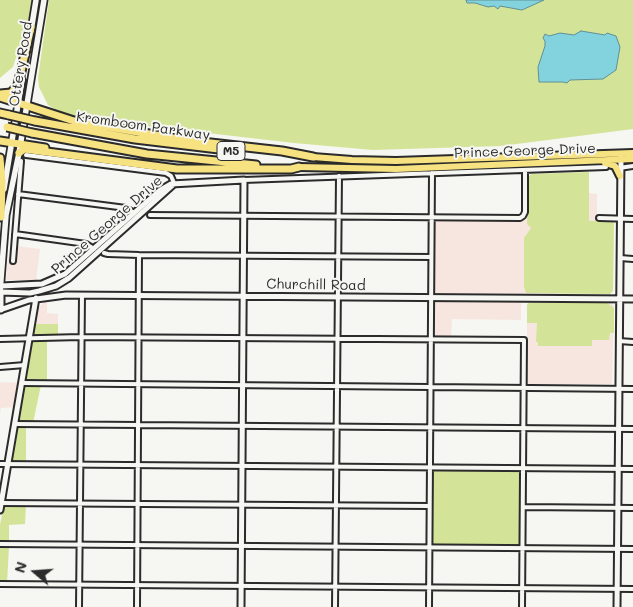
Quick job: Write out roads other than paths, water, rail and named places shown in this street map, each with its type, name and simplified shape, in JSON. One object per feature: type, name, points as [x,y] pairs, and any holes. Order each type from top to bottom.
[{"type":"highway","points":[[0,96],[11,93],[18,85],[31,27]]},
{"type":"highway","points":[[0,96],[63,118],[103,126],[184,140],[282,151],[313,157]]},
{"type":"highway","name":"Kromboom Parkway","points":[[0,113],[120,136],[182,145],[313,157]]},
{"type":"highway","name":"Kromboom Parkway","points":[[3,127],[100,147],[161,156],[222,163],[299,167]]},
{"type":"highway","points":[[0,141],[89,157]]},
{"type":"highway","points":[[22,154],[24,149],[177,169],[291,169],[299,167]]},
{"type":"highway","points":[[0,158],[2,182],[0,220]]},
{"type":"main road","name":"Ottery Road","points":[[0,220],[11,142],[36,0]]},
{"type":"main road","name":"Ottery Road","points":[[0,289],[7,210],[22,154],[21,144],[44,0]]},
{"type":"main road","name":"Prince George Drive","points":[[299,167],[396,169],[577,162],[633,153]]},
{"type":"main road","name":"Prince George Drive","points":[[313,157],[388,161],[621,156],[633,159]]},
{"type":"main road","points":[[577,162],[607,163],[619,168],[620,176]]},
{"type":"street","points":[[22,154],[166,173],[174,183],[606,167]]},
{"type":"street","points":[[621,156],[619,168],[633,166]]},
{"type":"street","points":[[13,261],[21,161]]},
{"type":"street","points":[[150,215],[521,217],[525,212],[525,170]]},
{"type":"street","points":[[428,607],[432,174]]},
{"type":"street","points":[[335,607],[338,176]]},
{"type":"street","points":[[617,607],[620,176]]},
{"type":"street","points":[[241,607],[244,180]]},
{"type":"street","name":"Prince George Drive","points":[[0,289],[36,285],[65,274],[166,186],[174,183]]},
{"type":"street","name":"Prince George Drive","points":[[0,289],[39,291],[51,288],[65,280],[174,183]]},
{"type":"street","points":[[18,194],[126,208],[134,213]]},
{"type":"street","points":[[599,218],[633,219]]},
{"type":"street","points":[[15,234],[86,244],[94,249]]},
{"type":"street","points":[[104,253],[139,255],[431,257]]},
{"type":"street","points":[[137,607],[139,255]]},
{"type":"street","points":[[620,258],[633,258]]},
{"type":"street","name":"Ottery Road","points":[[0,289],[1,310]]},
{"type":"street","name":"Churchill Road","points":[[1,310],[36,298],[57,295],[633,299]]},
{"type":"street","points":[[79,607],[82,295]]},
{"type":"street","points":[[0,510],[36,298]]},
{"type":"street","points":[[0,339],[30,337],[138,337],[524,340],[522,607]]},
{"type":"street","points":[[619,342],[633,342]]},
{"type":"street","points":[[0,367],[25,365]]},
{"type":"street","points":[[22,383],[633,388]]},
{"type":"street","points":[[15,424],[633,429]]},
{"type":"street","points":[[0,464],[633,469]]},
{"type":"street","points":[[1,503],[429,506]]},
{"type":"street","points":[[522,507],[633,508]]},
{"type":"street","points":[[0,544],[633,549]]},
{"type":"street","points":[[0,584],[633,589]]},
{"type":"water","points":[[466,0],[544,0],[522,10],[500,6],[498,9],[494,6],[488,7],[467,3]]},
{"type":"water","points":[[581,31],[605,35],[607,33],[616,36],[620,47],[616,70],[603,79],[570,80],[567,83],[539,82],[538,67],[545,46],[543,38],[545,34],[549,36],[560,33],[574,35]]}]
